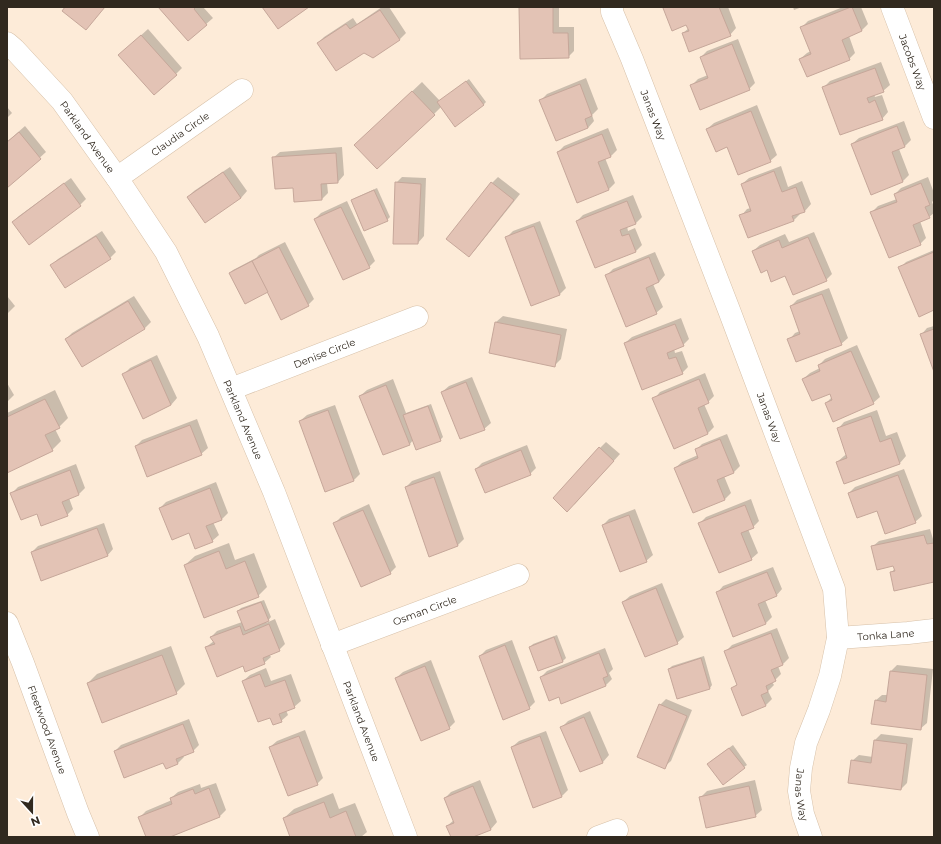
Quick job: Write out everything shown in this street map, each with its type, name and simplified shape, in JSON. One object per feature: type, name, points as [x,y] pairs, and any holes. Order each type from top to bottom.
[{"type":"street","name":"Janas Way","points":[[612,7],[612,12],[635,66],[729,310],[834,589],[838,638],[830,676],[819,710],[806,742],[801,768],[799,791],[803,814],[812,837]]},
{"type":"street","name":"Jacobs Way","points":[[892,7],[934,118]]},
{"type":"street","name":"Parkland Avenue","points":[[7,43],[62,101],[117,178],[166,252],[208,336],[274,492],[406,837]]},
{"type":"street","name":"Claudia Circle","points":[[117,178],[242,90]]},
{"type":"street","name":"Denise Circle","points":[[231,389],[417,318]]},
{"type":"street","name":"Osman Circle","points":[[332,645],[518,575]]},
{"type":"street","name":"Fleetwood Avenue","points":[[7,623],[88,837]]},
{"type":"street","name":"Tonka Lane","points":[[838,638],[934,630]]},
{"type":"building","points":[[65,7],[105,7],[86,30],[62,11]]},
{"type":"building","points":[[158,7],[196,7],[194,9],[207,25],[188,41]]},
{"type":"building","points":[[262,7],[309,7],[278,29]]},
{"type":"building","points":[[519,7],[553,7],[553,33],[568,33],[569,58],[520,59]]},
{"type":"building","points":[[719,7],[731,36],[689,52],[682,33],[689,31],[686,25],[672,31],[663,8]]},
{"type":"building","points":[[851,7],[862,31],[842,40],[850,60],[807,77],[799,59],[811,54],[800,27]]},
{"type":"building","points":[[380,10],[400,40],[373,58],[364,53],[336,71],[317,43],[346,24],[350,29]]},
{"type":"building","points":[[141,35],[177,75],[154,95],[118,55]]},
{"type":"building","points":[[732,44],[750,90],[700,110],[690,85],[708,78],[700,57]]},
{"type":"building","points":[[875,68],[884,92],[867,98],[869,103],[875,100],[883,120],[840,135],[822,87]]},
{"type":"building","points":[[466,81],[484,105],[455,127],[437,102]]},
{"type":"building","points":[[580,84],[592,116],[585,119],[588,128],[556,141],[539,100]]},
{"type":"building","points":[[412,91],[435,115],[377,169],[354,145]]},
{"type":"building","points":[[751,111],[771,162],[738,175],[727,147],[716,152],[706,129]]},
{"type":"building","points":[[897,126],[905,147],[892,152],[903,182],[871,195],[851,144]]},
{"type":"building","points":[[19,132],[41,159],[7,188],[7,142]]},
{"type":"building","points":[[602,134],[611,157],[598,162],[609,190],[577,203],[557,152]]},
{"type":"building","points":[[336,153],[338,183],[321,184],[322,200],[294,202],[293,188],[275,189],[272,157]]},
{"type":"building","points":[[774,171],[782,192],[796,187],[805,212],[792,216],[794,221],[748,238],[739,215],[751,211],[741,184]]},
{"type":"building","points":[[223,172],[241,198],[205,223],[187,197]]},
{"type":"building","points":[[395,182],[421,184],[418,244],[393,244]]},
{"type":"building","points":[[491,182],[514,200],[469,257],[446,239]]},
{"type":"building","points":[[64,183],[81,206],[29,245],[12,222]]},
{"type":"building","points":[[921,183],[930,205],[925,207],[930,218],[913,225],[921,245],[889,258],[870,212],[897,202],[894,194]]},
{"type":"building","points":[[374,190],[388,221],[364,231],[351,200]]},
{"type":"building","points":[[627,201],[636,224],[620,230],[622,236],[629,234],[636,252],[595,268],[576,221]]},
{"type":"building","points":[[341,207],[370,268],[343,280],[314,219]]},
{"type":"building","points":[[534,226],[560,295],[531,306],[505,237]]},
{"type":"building","points":[[96,236],[111,259],[65,288],[50,265]]},
{"type":"building","points":[[808,237],[827,281],[793,295],[785,276],[771,282],[767,270],[761,273],[752,251],[779,240],[782,248]]},
{"type":"building","points":[[279,247],[309,306],[281,320],[252,261]]},
{"type":"building","points":[[934,252],[934,310],[919,317],[898,267]]},
{"type":"building","points":[[649,257],[659,282],[646,288],[657,314],[626,327],[605,275]]},
{"type":"building","points":[[252,261],[268,292],[245,304],[229,273]]},
{"type":"building","points":[[822,294],[842,345],[796,362],[787,339],[800,334],[790,306]]},
{"type":"building","points":[[128,301],[145,329],[82,367],[65,339]]},
{"type":"building","points":[[495,322],[561,335],[555,367],[489,353]]},
{"type":"building","points":[[675,324],[684,346],[667,353],[669,359],[676,357],[683,374],[642,390],[624,343]]},
{"type":"building","points":[[934,329],[934,372],[920,334]]},
{"type":"building","points":[[851,351],[874,404],[833,422],[825,403],[832,400],[830,394],[812,401],[802,379],[820,371],[818,365]]},
{"type":"building","points":[[151,360],[171,405],[143,419],[122,374]]},
{"type":"building","points":[[699,379],[709,403],[698,408],[708,434],[674,449],[652,398]]},
{"type":"building","points":[[466,382],[485,430],[460,439],[441,392]]},
{"type":"building","points":[[386,385],[410,445],[383,455],[359,396]]},
{"type":"building","points":[[45,399],[60,428],[45,435],[53,451],[7,473],[7,417]]},
{"type":"building","points":[[428,406],[441,441],[416,450],[403,415]]},
{"type":"building","points":[[328,410],[354,481],[325,492],[299,421]]},
{"type":"building","points":[[871,416],[880,442],[891,438],[900,464],[844,484],[836,462],[847,458],[837,428]]},
{"type":"building","points":[[190,425],[202,455],[147,477],[135,446]]},
{"type":"building","points":[[720,439],[734,473],[717,480],[725,500],[693,513],[674,468],[698,458],[695,449]]},
{"type":"building","points":[[599,447],[614,461],[567,512],[553,498]]},
{"type":"building","points":[[521,450],[531,475],[485,493],[475,469]]},
{"type":"building","points":[[70,470],[79,495],[62,502],[68,516],[41,526],[37,514],[21,520],[10,493]]},
{"type":"building","points":[[898,475],[916,523],[885,534],[877,511],[857,518],[848,493]]},
{"type":"building","points":[[434,477],[458,546],[429,557],[405,487]]},
{"type":"building","points":[[210,488],[222,520],[206,526],[213,542],[195,549],[189,533],[172,540],[159,508]]},
{"type":"building","points":[[745,505],[754,528],[741,533],[752,560],[719,573],[698,523]]},
{"type":"building","points":[[363,510],[391,574],[361,587],[333,523]]},
{"type":"building","points":[[629,515],[647,562],[620,572],[602,525]]},
{"type":"building","points":[[97,528],[108,556],[41,581],[31,552]]},
{"type":"building","points":[[924,535],[927,544],[934,543],[934,582],[894,591],[890,572],[895,571],[893,566],[877,570],[871,546]]},
{"type":"building","points":[[219,551],[226,569],[245,561],[259,597],[204,618],[184,565]]},
{"type":"building","points":[[767,572],[777,596],[758,604],[766,624],[733,637],[716,592]]},
{"type":"building","points":[[656,588],[678,644],[645,657],[622,602]]},
{"type":"building","points":[[261,602],[269,621],[245,631],[237,611]]},
{"type":"building","points":[[269,624],[280,651],[263,658],[265,664],[245,672],[243,666],[217,677],[205,647],[215,644],[210,637],[240,626],[243,635]]},
{"type":"building","points":[[771,633],[783,665],[771,670],[776,681],[766,686],[768,692],[761,695],[766,706],[742,716],[731,688],[737,685],[724,651]]},
{"type":"building","points":[[554,637],[563,662],[538,671],[529,647]]},
{"type":"building","points":[[505,645],[530,709],[503,720],[479,656]]},
{"type":"building","points":[[599,653],[608,676],[603,678],[606,686],[561,704],[559,697],[549,701],[540,677]]},
{"type":"building","points":[[162,655],[177,694],[102,723],[87,683]]},
{"type":"building","points":[[701,658],[710,689],[677,699],[668,669]]},
{"type":"building","points":[[425,666],[450,729],[421,741],[395,678]]},
{"type":"building","points":[[890,671],[927,675],[921,730],[871,724],[875,700],[886,702]]},
{"type":"building","points":[[260,674],[265,687],[285,680],[295,708],[279,714],[282,722],[273,725],[270,718],[258,722],[242,681]]},
{"type":"building","points":[[659,704],[687,716],[665,769],[637,757]]},
{"type":"building","points":[[584,717],[603,763],[580,772],[560,727]]},
{"type":"building","points":[[183,724],[194,752],[176,759],[178,764],[166,769],[163,763],[124,778],[114,751]]},
{"type":"building","points":[[299,736],[318,785],[288,796],[269,747]]},
{"type":"building","points":[[540,736],[562,797],[533,808],[511,747]]},
{"type":"building","points":[[874,740],[907,744],[901,790],[848,783],[851,760],[871,763]]},
{"type":"building","points":[[729,748],[745,768],[723,785],[707,764]]},
{"type":"building","points":[[473,786],[491,830],[473,837],[451,837],[446,826],[454,823],[444,798]]},
{"type":"building","points":[[749,786],[756,817],[706,828],[699,797]]},
{"type":"building","points":[[209,788],[220,817],[170,837],[146,837],[138,817],[172,804],[170,798],[193,789],[195,794]]},
{"type":"building","points":[[324,802],[330,818],[346,811],[356,837],[290,837],[283,818]]}]
